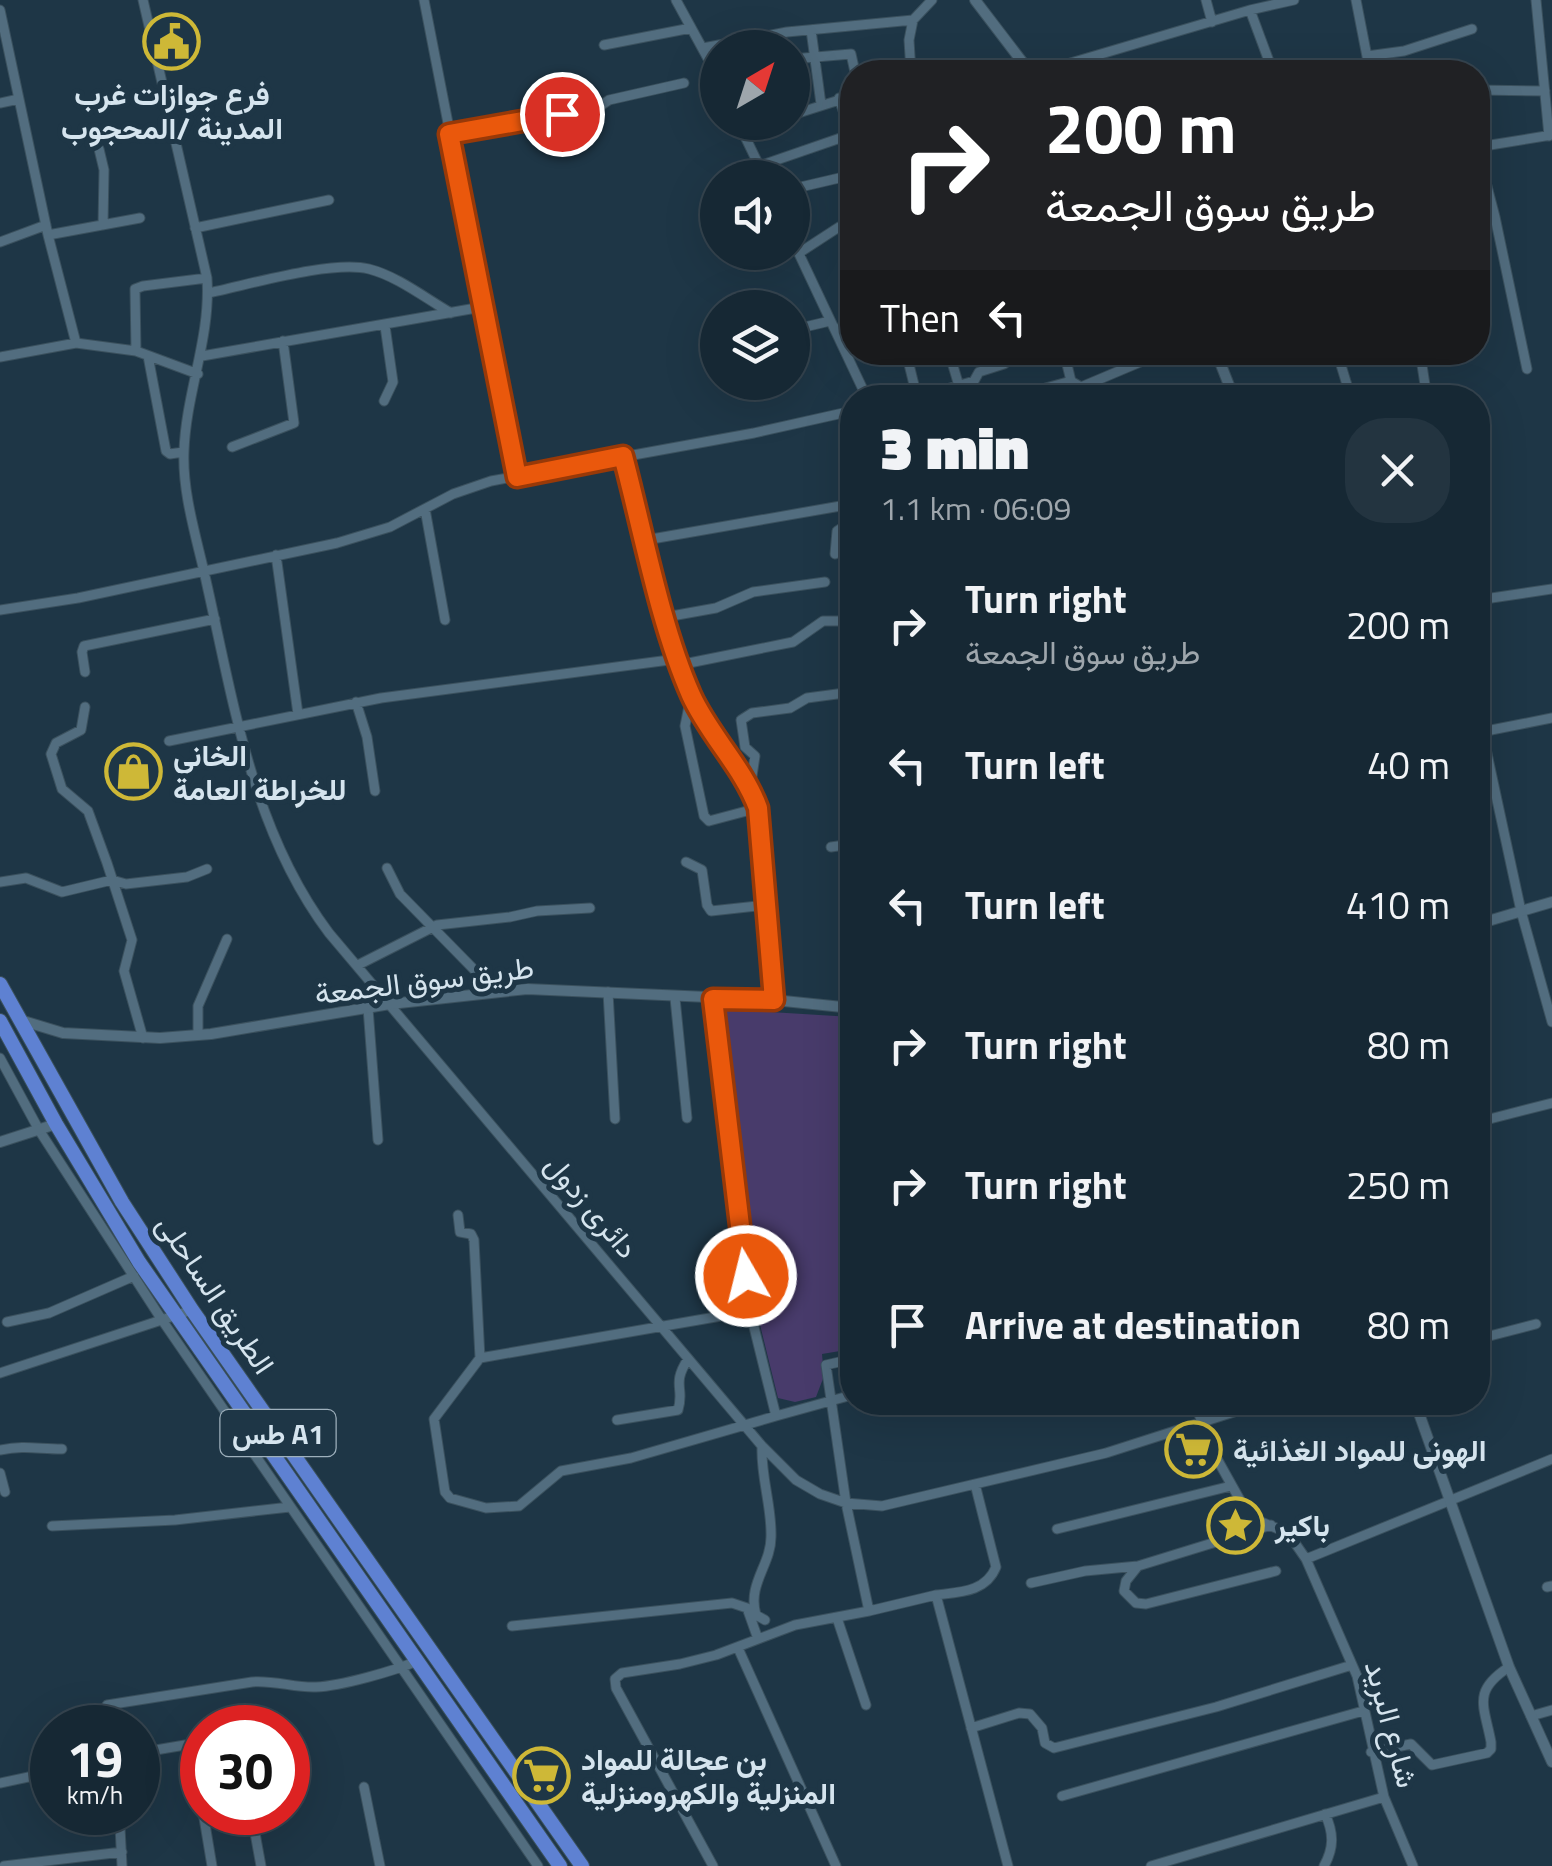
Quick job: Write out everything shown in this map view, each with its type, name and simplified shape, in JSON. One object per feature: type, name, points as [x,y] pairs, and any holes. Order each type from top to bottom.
[{"type":"highway","name":"الطريق الساحلى","points":[[0,984],[122,1202],[192,1310],[582,1866]]},
{"type":"highway","name":"الطريق الساحلى","points":[[0,1021],[168,1318],[560,1866]]},
{"type":"street","points":[[143,0],[207,278],[202,356],[184,452],[166,451],[148,356]]},
{"type":"street","points":[[424,0],[517,477]]},
{"type":"street","points":[[676,0],[700,43]]},
{"type":"street","points":[[910,60],[912,20],[932,0]]},
{"type":"street","points":[[975,0],[1021,60]]},
{"type":"street","points":[[1206,0],[1212,22]]},
{"type":"street","points":[[1081,60],[1254,6],[1294,0]]},
{"type":"street","points":[[1356,0],[1367,60]]},
{"type":"street","points":[[1490,147],[1551,136],[1536,0]]},
{"type":"street","points":[[1254,6],[1270,60]]},
{"type":"street","points":[[0,10],[47,230],[76,343]]},
{"type":"street","points":[[821,104],[811,30],[912,20]]},
{"type":"street","points":[[604,46],[691,28]]},
{"type":"street","points":[[1366,56],[1404,51],[1472,30]]},
{"type":"street","points":[[810,58],[851,54],[852,60]]},
{"type":"street","points":[[449,134],[599,107],[609,100],[684,83]]},
{"type":"street","points":[[1490,90],[1545,91]]},
{"type":"street","points":[[0,103],[18,98]]},
{"type":"street","points":[[810,108],[839,98],[840,101]]},
{"type":"street","points":[[777,160],[840,139]]},
{"type":"street","points":[[99,149],[104,170],[103,225]]},
{"type":"street","points":[[810,185],[840,177]]},
{"type":"street","points":[[1490,194],[1527,368]]},
{"type":"street","points":[[196,228],[330,200]]},
{"type":"street","points":[[0,242],[47,230],[140,218]]},
{"type":"street","points":[[810,245],[840,227]]},
{"type":"street","points":[[208,293],[313,272],[362,268],[385,275],[451,312]]},
{"type":"street","points":[[806,270],[840,340]]},
{"type":"street","points":[[136,351],[135,289],[207,278]]},
{"type":"street","points":[[202,356],[482,307]]},
{"type":"street","points":[[810,328],[840,325]]},
{"type":"street","points":[[384,400],[393,382],[385,326]]},
{"type":"street","points":[[232,447],[294,423],[283,341]]},
{"type":"street","points":[[0,357],[76,343],[136,351],[198,374]]},
{"type":"street","points":[[962,385],[974,382],[982,371],[1001,365]]},
{"type":"street","points":[[1067,365],[1071,381]]},
{"type":"street","points":[[1087,385],[1134,365]]},
{"type":"street","points":[[1057,385],[1071,381],[1082,385]]},
{"type":"street","points":[[0,610],[204,572],[367,535],[471,486],[840,414]]},
{"type":"street","name":"دائرى زدول","points":[[184,452],[190,505],[240,727],[262,806],[288,870],[317,917],[743,1425],[796,1480],[846,1503],[894,1504],[1106,1453],[1226,1415]]},
{"type":"street","points":[[623,456],[678,662],[691,696],[758,808],[774,1000]]},
{"type":"street","points":[[646,540],[840,506]]},
{"type":"street","points":[[425,509],[445,620]]},
{"type":"street","points":[[835,554],[840,530]]},
{"type":"street","points":[[276,555],[298,714]]},
{"type":"street","points":[[666,618],[716,608],[753,592],[825,582]]},
{"type":"street","points":[[1490,598],[1552,589]]},
{"type":"street","points":[[85,672],[84,646],[215,619]]},
{"type":"street","points":[[169,741],[356,702],[678,662],[793,642],[823,621],[840,621]]},
{"type":"street","points":[[750,790],[755,756],[745,747],[741,720],[752,713],[790,708],[807,698],[840,694]]},
{"type":"street","points":[[691,696],[685,726],[704,816],[709,822],[758,808]]},
{"type":"street","points":[[356,702],[367,738],[375,791]]},
{"type":"street","points":[[85,707],[81,730],[56,742],[51,754],[62,788],[88,812],[132,940],[124,972],[144,1038]]},
{"type":"street","points":[[1490,730],[1552,718]]},
{"type":"street","points":[[1490,772],[1521,911],[1552,1022]]},
{"type":"street","points":[[832,847],[840,846]]},
{"type":"street","points":[[686,862],[702,870],[706,905],[711,911],[766,905]]},
{"type":"street","points":[[387,868],[400,894],[495,991]]},
{"type":"street","points":[[0,882],[26,878],[62,892],[112,880],[126,884],[188,877],[207,869]]},
{"type":"street","points":[[1490,920],[1552,902]]},
{"type":"street","points":[[358,965],[431,927],[450,922],[590,908]]},
{"type":"street","points":[[198,1035],[198,1006],[227,939]]},
{"type":"street","name":"طريق سوق الجمعة","points":[[18,1019],[63,1033],[144,1038],[198,1035],[495,991],[608,992],[840,1007]]},
{"type":"street","points":[[608,992],[615,1119]]},
{"type":"street","points":[[675,998],[687,1118]]},
{"type":"street","points":[[713,999],[750,1311],[776,1416]]},
{"type":"street","points":[[368,1008],[378,1140]]},
{"type":"street","points":[[39,1057],[42,1045],[63,1033]]},
{"type":"street","points":[[0,1058],[40,1130],[134,1276],[168,1318],[290,1507],[538,1866]]},
{"type":"street","points":[[1490,1119],[1552,1103]]},
{"type":"street","points":[[0,1142],[56,1124]]},
{"type":"street","points":[[458,1215],[460,1232],[471,1234],[474,1240],[480,1358],[434,1419],[445,1492],[450,1498],[482,1507],[519,1506],[561,1471],[631,1458],[840,1397]]},
{"type":"street","points":[[7,1322],[49,1313],[134,1276]]},
{"type":"street","points":[[0,1373],[192,1310]]},
{"type":"street","points":[[480,1358],[750,1311]]},
{"type":"street","points":[[1490,1337],[1536,1324]]},
{"type":"street","points":[[617,1420],[676,1412],[680,1405],[676,1380],[688,1359]]},
{"type":"street","points":[[840,1361],[826,1364],[846,1503],[869,1611]]},
{"type":"street","name":"شارع البريد","points":[[1199,1415],[1245,1509],[1259,1521],[1293,1538],[1306,1559],[1352,1665],[1384,1797],[1413,1866]]},
{"type":"street","points":[[1419,1415],[1509,1667],[1552,1762]]},
{"type":"street","points":[[0,1450],[26,1445],[38,1450],[62,1449]]},
{"type":"street","points":[[762,1446],[771,1537],[753,1602],[756,1615],[765,1620]]},
{"type":"street","points":[[1306,1559],[1448,1498],[1552,1459]]},
{"type":"street","points":[[0,1474],[5,1492]]},
{"type":"street","points":[[713,1866],[614,1683],[622,1672],[680,1664],[738,1648],[795,1625],[974,1590],[992,1577],[996,1567],[975,1484]]},
{"type":"street","points":[[1057,1529],[1231,1486]]},
{"type":"street","points":[[52,1526],[174,1520],[290,1507]]},
{"type":"street","points":[[1031,1582],[1138,1566],[1272,1525]]},
{"type":"street","points":[[1138,1566],[1126,1580],[1124,1591],[1136,1602],[1146,1604],[1276,1570]]},
{"type":"street","points":[[936,1595],[1008,1866]]},
{"type":"street","points":[[512,1626],[732,1602],[746,1608],[758,1639]]},
{"type":"street","points":[[837,1618],[866,1705]]},
{"type":"street","points":[[738,1648],[836,1866]]},
{"type":"street","points":[[107,1705],[274,1680],[316,1687],[417,1661]]},
{"type":"street","points":[[971,1728],[1019,1713],[1030,1714],[1042,1728],[1045,1743],[1054,1748],[1216,1707],[1352,1665]]},
{"type":"street","points":[[1371,1752],[1411,1744],[1432,1765],[1487,1753],[1491,1742],[1482,1698],[1490,1679],[1509,1667]]},
{"type":"street","points":[[1532,1716],[1552,1710]]},
{"type":"street","points":[[1062,1796],[1363,1711]]},
{"type":"street","points":[[0,1783],[30,1777]]},
{"type":"street","points":[[364,1786],[380,1866]]},
{"type":"street","points":[[1151,1866],[1384,1797]]},
{"type":"street","points":[[1324,1814],[1331,1826],[1332,1840],[1331,1854],[1324,1866]]},
{"type":"street","points":[[121,1835],[122,1866]]},
{"type":"street","points":[[207,1835],[212,1866]]},
{"type":"street","points":[[256,1835],[261,1866]]},
{"type":"street","points":[[4,1866],[122,1852]]},
{"type":"shaded area","points":[[719,1009],[840,1016],[840,1351],[822,1354],[824,1376],[816,1397],[795,1402],[778,1398],[751,1288]]},
{"type":"place","name":"فرع جوازات غرب المدينة /المحجوب","points":[[172,42]]},
{"type":"place","name":"الخاني للخراطة العامة","points":[[134,772]]},
{"type":"place","name":"الهونى للمواد الغذائية","points":[[1194,1450]]},
{"type":"place","name":"باكير","points":[[1236,1525]]},
{"type":"place","name":"بن عجالة للمواد المنزلية والكهرومنزلية","points":[[542,1776]]},
{"type":"route","points":[[562,114],[449,134],[517,477],[623,456],[679,665],[695,704],[758,808],[774,1000],[713,999],[746,1276]]}]
